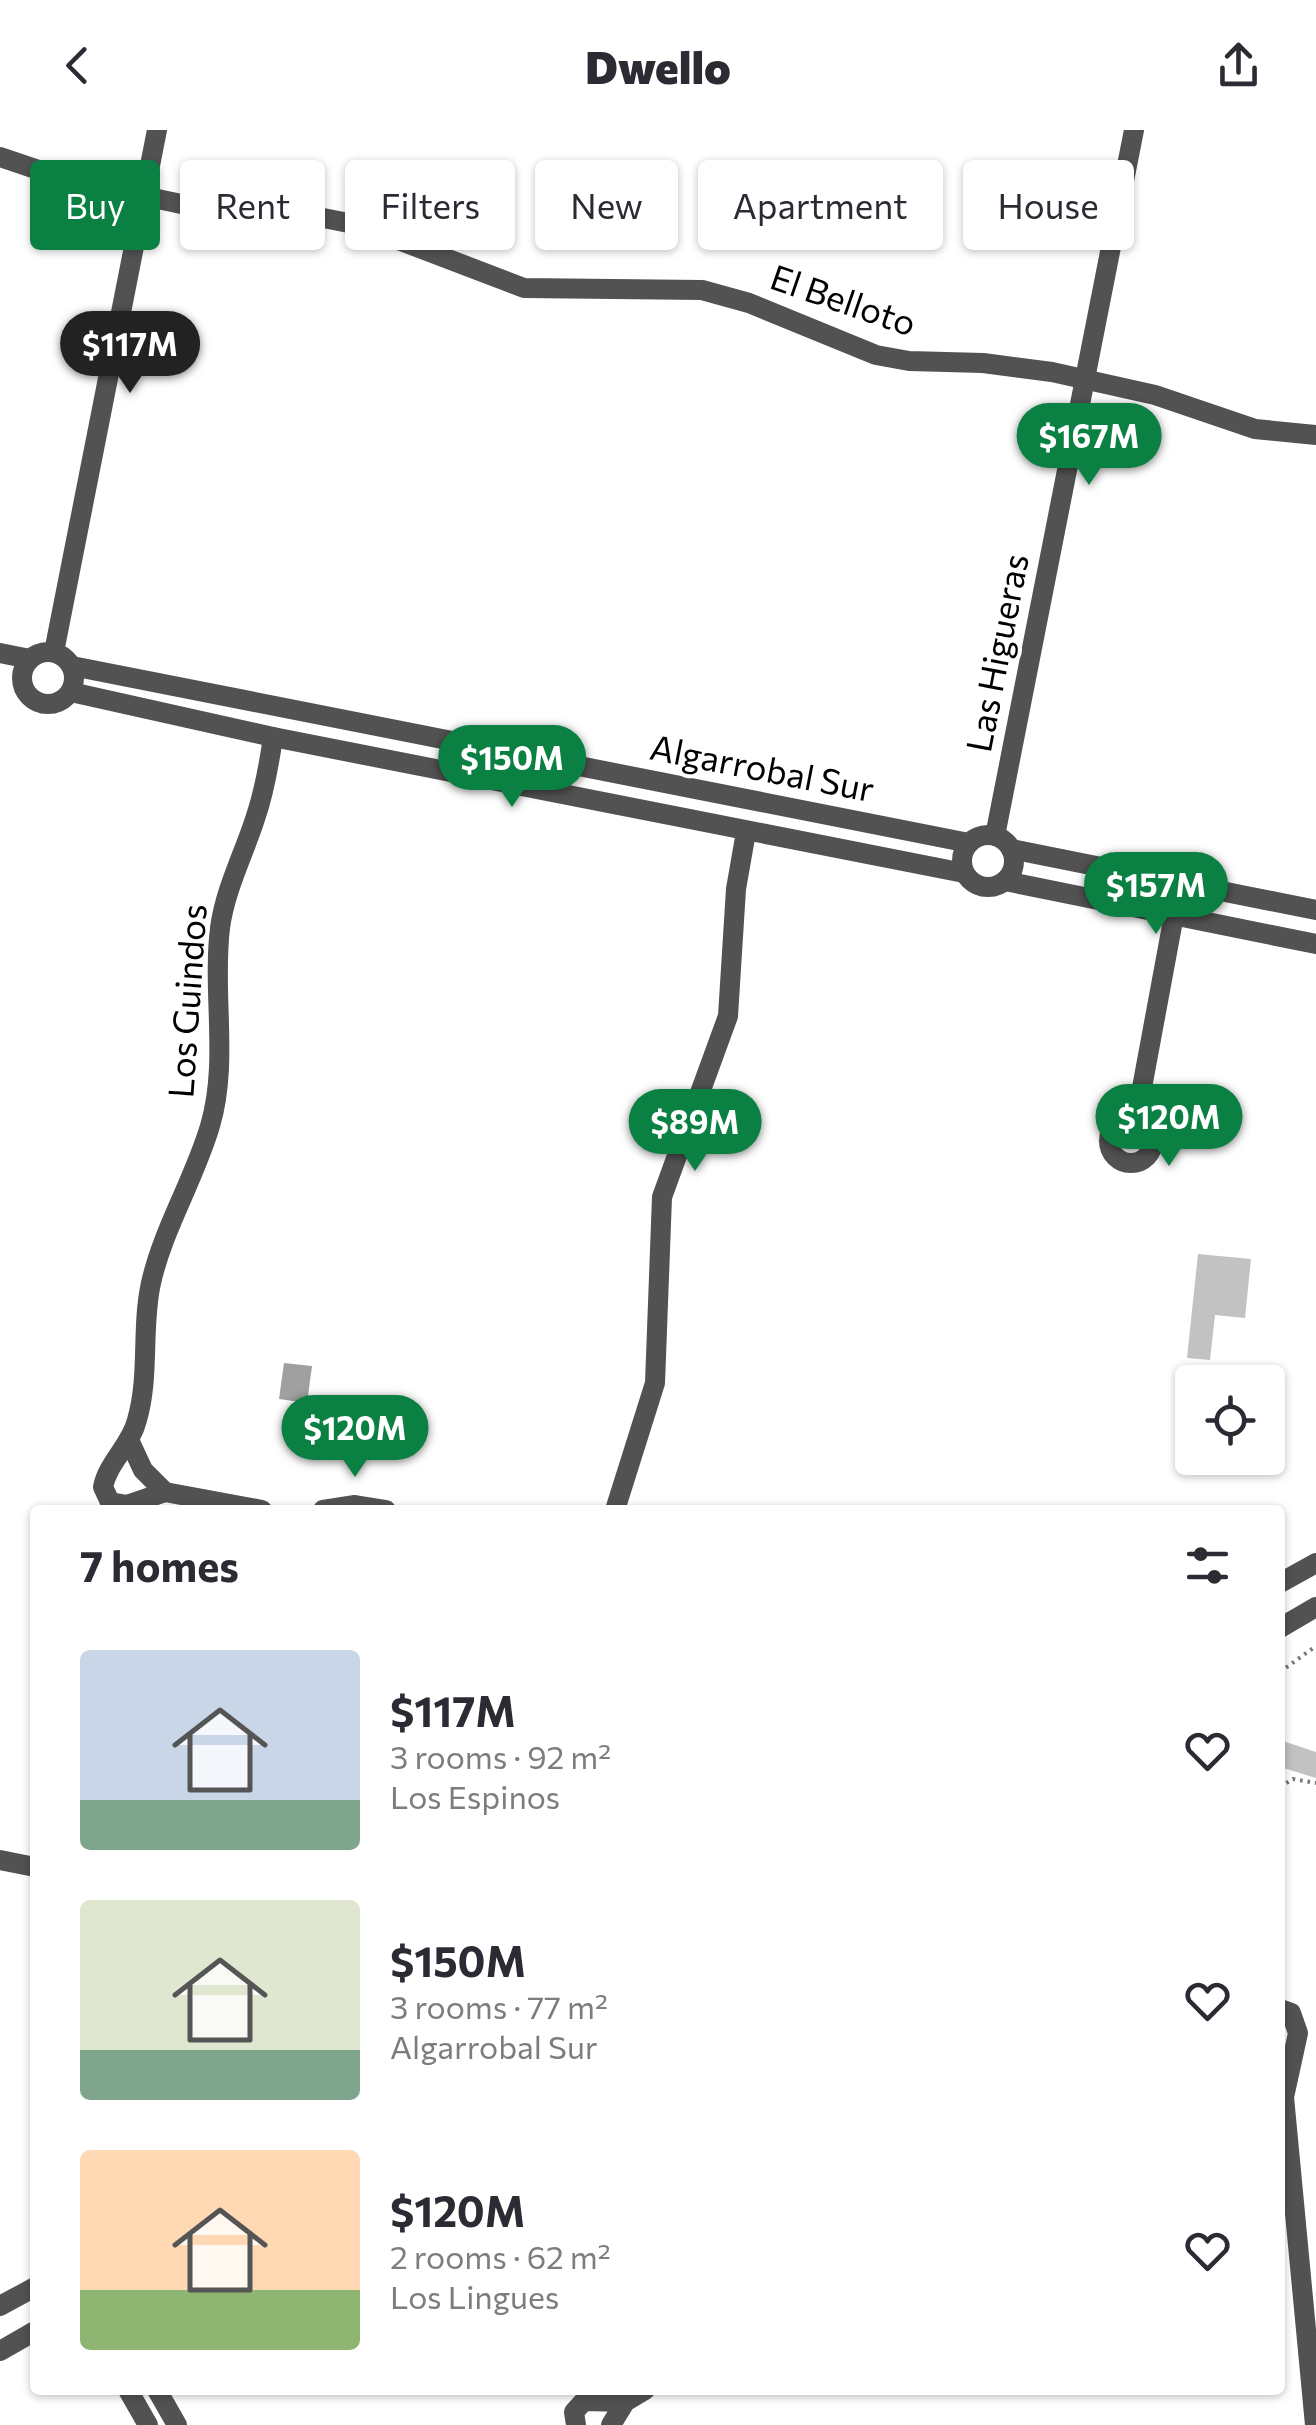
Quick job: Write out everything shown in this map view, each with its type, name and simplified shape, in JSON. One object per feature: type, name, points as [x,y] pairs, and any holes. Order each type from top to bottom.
[{"type":"street","points":[[152,160],[158,130]]},
{"type":"street","name":"Las Higueras","points":[[1003,843],[1134,130]]},
{"type":"street","name":"El Belloto","points":[[0,157],[30,168]]},
{"type":"street","name":"El Belloto","points":[[160,199],[308,215],[359,225],[524,288],[702,290],[750,303],[876,355],[908,361],[1019,367],[1086,378],[1181,402],[1255,429],[1316,435]]},
{"type":"street","points":[[54,652],[133,250]]},
{"type":"street","points":[[41,652],[54,652],[72,666],[75,678],[71,692],[60,702],[46,704],[32,699],[24,688],[22,672],[30,659],[41,652]]},
{"type":"street","points":[[0,653],[30,659]]},
{"type":"street","name":"Algarrobal Sur","points":[[72,666],[969,843]]},
{"type":"street","points":[[0,683],[24,688]]},
{"type":"street","name":"Algarrobal Sur","points":[[71,692],[273,738],[964,874]]},
{"type":"street","name":"Los Guindos","points":[[120,1505],[106,1498],[103,1487],[106,1475],[130,1442],[144,1389],[147,1306],[154,1269],[214,1108],[220,928],[228,892],[263,793],[273,738]]},
{"type":"street","points":[[617,1505],[655,1383],[662,1197],[728,1016],[736,890],[746,832]]},
{"type":"street","points":[[1316,910],[981,836],[969,843],[962,857],[964,874],[974,884],[986,888],[1006,881],[1316,944]]},
{"type":"street","points":[[1003,843],[1013,870],[1006,881]]},
{"type":"street","points":[[1136,1120],[1174,915]]},
{"type":"street","points":[[130,1442],[143,1470],[165,1492]]},
{"type":"street","name":"Los Guindos","points":[[125,1505],[165,1492],[235,1505]]},
{"type":"street","points":[[1285,1580],[1316,1563]]},
{"type":"street","points":[[1285,1625],[1316,1608]]},
{"type":"street","points":[[0,1860],[30,1866]]},
{"type":"street","points":[[1285,2011],[1291,2013],[1298,2026],[1285,2080]]},
{"type":"street","points":[[1285,2122],[1315,2425]]},
{"type":"street","points":[[0,2306],[30,2290]]},
{"type":"street","points":[[0,2352],[30,2334]]},
{"type":"street","points":[[131,2395],[148,2425]]},
{"type":"street","points":[[161,2395],[178,2425]]},
{"type":"street","points":[[611,2425],[624,2402],[636,2395]]},
{"type":"street","points":[[576,2425],[574,2412],[584,2401],[624,2402]]},
{"type":"path","points":[[1285,1668],[1316,1646]]},
{"type":"path","points":[[1285,1783],[1293,1779],[1316,1783]]},
{"type":"shaded area","points":[[284,1363],[312,1366],[307,1403],[279,1399]]},
{"type":"building","points":[[1198,1254],[1251,1259],[1245,1318],[1215,1315],[1210,1360],[1187,1358]]},
{"type":"building","points":[[1285,1742],[1316,1752],[1316,1778],[1285,1769]]}]
